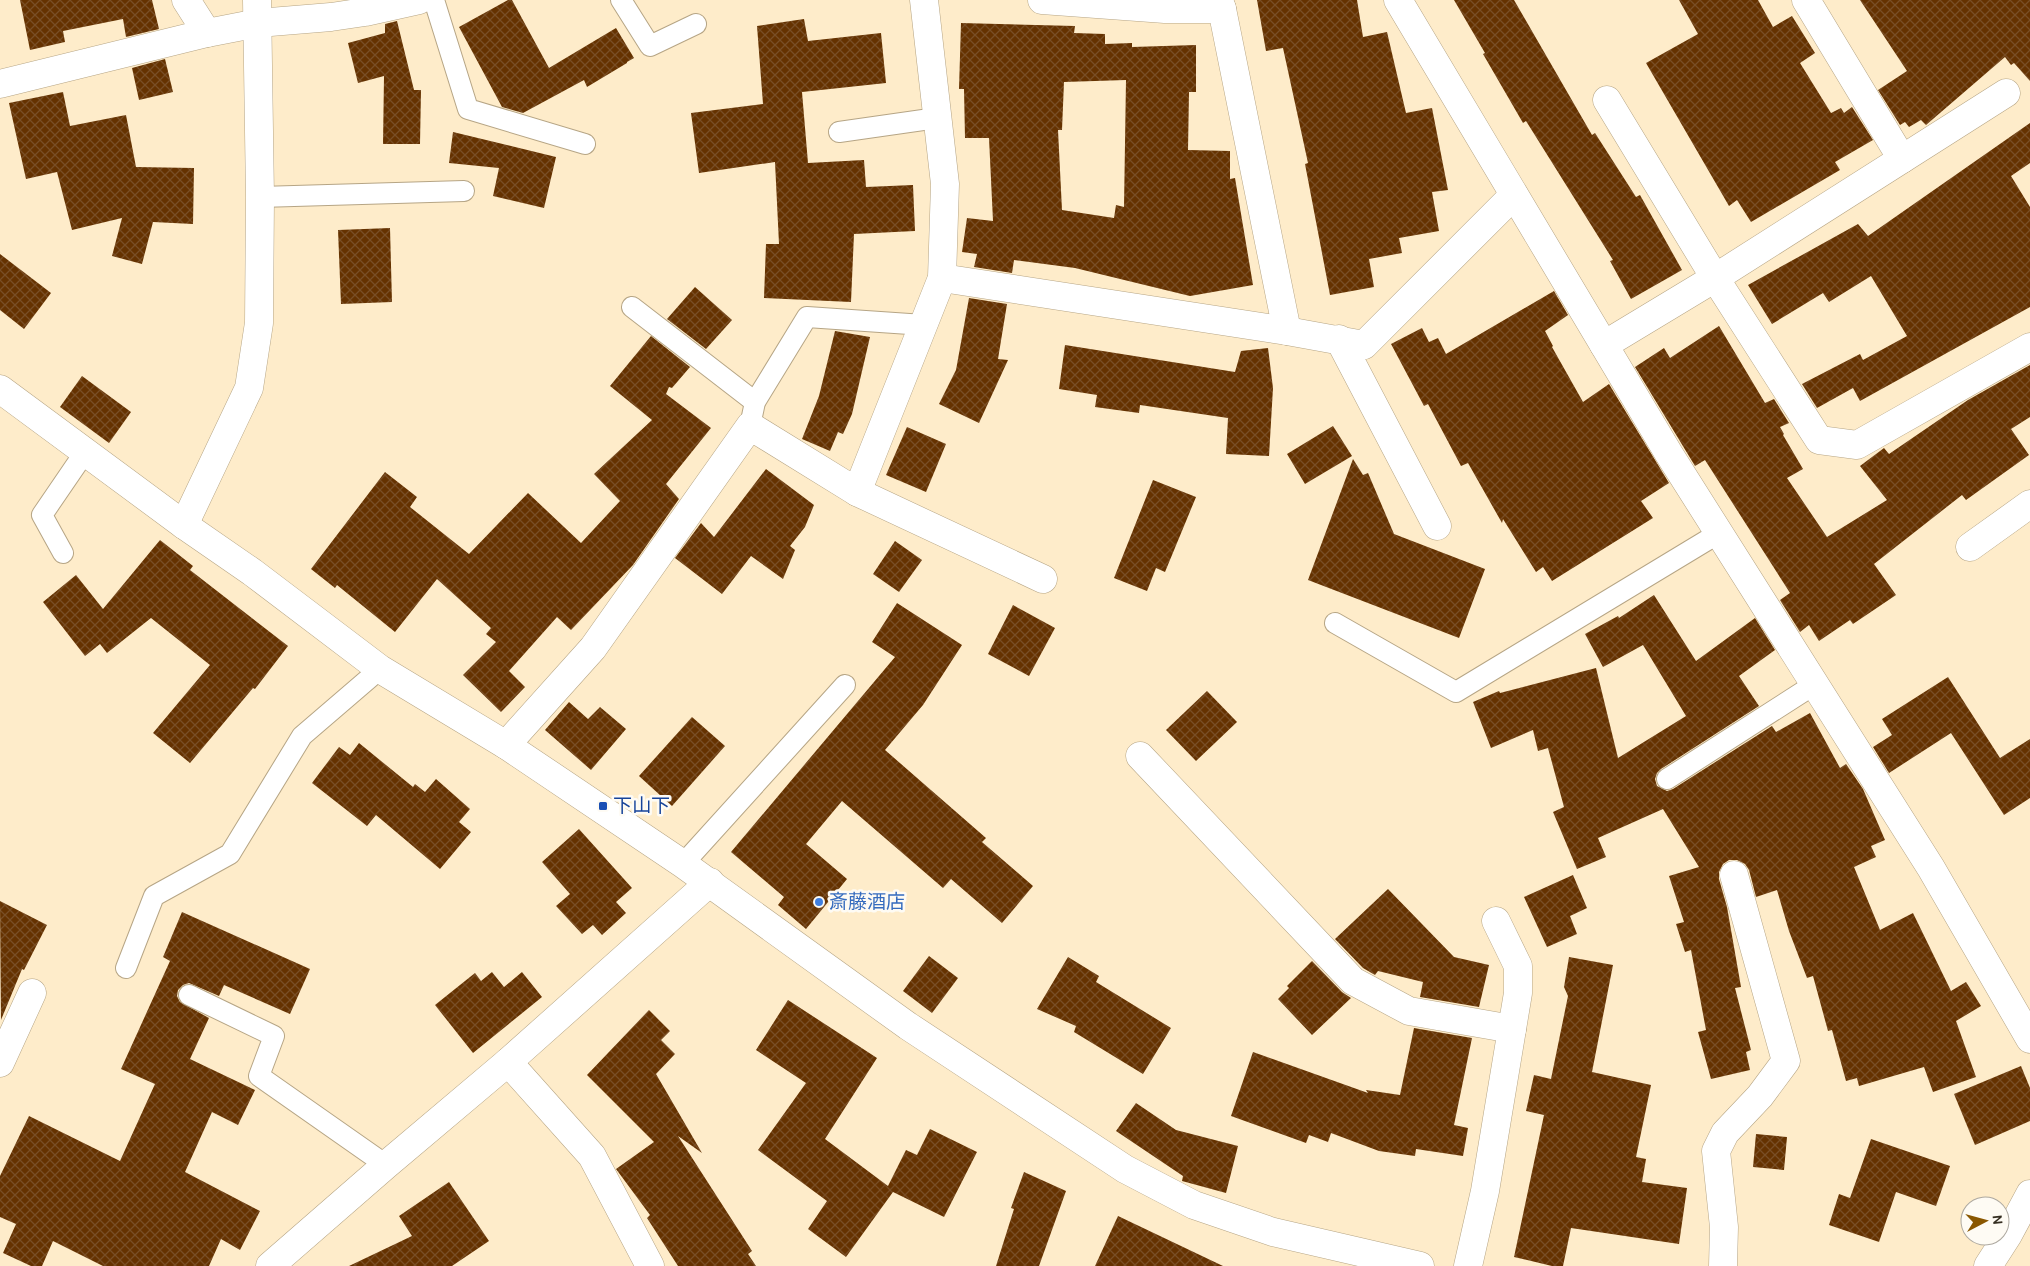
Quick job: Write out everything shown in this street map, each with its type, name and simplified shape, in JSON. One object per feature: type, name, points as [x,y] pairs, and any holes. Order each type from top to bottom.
[{"type":"street","points":[[186,0],[207,33]]},
{"type":"street","points":[[0,84],[64,70],[207,33],[258,12],[331,17],[365,12],[418,0]]},
{"type":"street","points":[[857,492],[942,278],[945,184],[924,0]]},
{"type":"street","points":[[1042,0],[1166,9],[1220,4],[1287,331]]},
{"type":"street","points":[[1398,0],[1604,345],[1719,533],[1931,868],[2030,1039]]},
{"type":"street","points":[[1806,0],[1902,159]]},
{"type":"street","points":[[184,525],[249,388],[259,324],[258,12]]},
{"type":"street","points":[[1604,345],[2006,94]]},
{"type":"street","points":[[1607,100],[1714,278],[1820,440],[1857,445],[2030,348]]},
{"type":"street","points":[[942,278],[1339,339],[1364,345],[1514,195]]},
{"type":"street","points":[[1339,339],[1437,526]]},
{"type":"street","points":[[0,389],[184,525],[252,572],[380,668],[506,745],[710,882],[908,1026],[1125,1169],[1194,1205],[1274,1232],[1329,1256],[1420,1266]]},
{"type":"street","points":[[506,745],[593,648],[752,414],[857,492],[1043,579]]},
{"type":"street","points":[[1970,547],[2030,504]]},
{"type":"street","points":[[1140,756],[1352,982],[1409,1011],[1512,1029]]},
{"type":"street","points":[[1723,1266],[1724,1227],[1716,1151],[1724,1133],[1760,1096],[1786,1061],[1734,875]]},
{"type":"street","points":[[270,1266],[508,1062],[710,882]]},
{"type":"street","points":[[1468,1266],[1485,1191],[1518,992],[1518,966],[1496,921]]},
{"type":"street","points":[[0,1063],[32,993]]},
{"type":"street","points":[[508,1062],[592,1156],[650,1266]]},
{"type":"street","points":[[1988,1266],[2008,1235],[2030,1194]]},
{"type":"lane","points":[[434,0],[468,109],[585,144]]},
{"type":"lane","points":[[621,0],[650,46],[696,24]]},
{"type":"lane","points":[[838,132],[937,118]]},
{"type":"lane","points":[[260,197],[464,191]]},
{"type":"lane","points":[[632,307],[752,414],[807,317],[924,325]]},
{"type":"lane","points":[[63,553],[42,515],[85,452]]},
{"type":"lane","points":[[1335,623],[1456,692],[1719,533]]},
{"type":"lane","points":[[126,968],[154,896],[230,854],[302,736],[380,668]]},
{"type":"lane","points":[[1667,779],[1815,684]]},
{"type":"lane","points":[[683,864],[845,685]]},
{"type":"lane","points":[[189,995],[274,1036],[258,1076],[386,1165]]},
{"type":"building","points":[[20,0],[152,0],[159,29],[126,37],[123,19],[63,31],[65,42],[30,50]]},
{"type":"building","points":[[508,0],[512,0],[549,68],[616,28],[634,58],[587,87],[584,80],[523,113],[502,107],[459,27]]},
{"type":"building","points":[[1257,0],[1357,0],[1363,37],[1387,32],[1406,113],[1432,108],[1448,190],[1432,192],[1439,231],[1399,238],[1402,253],[1369,259],[1374,287],[1330,295],[1305,164],[1308,163],[1283,48],[1266,51]]},
{"type":"building","points":[[1454,0],[1514,0],[1592,135],[1595,133],[1636,197],[1640,195],[1682,270],[1631,299],[1610,261],[1613,260],[1526,121],[1523,123]]},
{"type":"building","points":[[1679,0],[1758,0],[1773,27],[1792,16],[1815,53],[1800,63],[1831,113],[1841,108],[1844,113],[1852,107],[1873,140],[1835,162],[1840,170],[1751,222],[1737,200],[1729,206],[1646,63],[1698,34]]},
{"type":"building","points":[[1860,0],[2030,0],[2030,81],[2014,63],[2011,65],[2005,57],[1926,125],[1921,120],[1909,127],[1905,122],[1900,125],[1878,90],[1907,71]]},
{"type":"building","points":[[804,19],[808,41],[881,33],[886,83],[802,92],[808,163],[864,160],[866,187],[913,185],[915,231],[854,234],[851,302],[764,298],[766,244],[779,244],[775,162],[699,173],[691,113],[763,104],[757,26]]},
{"type":"building","points":[[397,21],[414,90],[421,90],[420,144],[383,144],[384,76],[358,83],[348,43],[385,33],[385,24]]},
{"type":"building","points":[[961,23],[1075,26],[1074,33],[1105,34],[1105,44],[1132,43],[1132,47],[1196,45],[1196,92],[1189,92],[1188,150],[1230,151],[1230,179],[1235,178],[1253,285],[1190,296],[1075,268],[1014,260],[1012,273],[974,267],[977,254],[962,252],[967,218],[993,221],[989,138],[965,138],[964,89],[959,89]],"holes":[[[1126,80],[1124,207],[1116,205],[1114,218],[1062,210],[1058,130],[1062,130],[1064,82]]]},
{"type":"building","points":[[165,59],[173,92],[139,100],[132,68]]},
{"type":"building","points":[[63,92],[70,126],[126,115],[136,167],[194,168],[193,224],[153,222],[142,264],[112,256],[122,218],[72,230],[57,172],[26,179],[9,103]]},
{"type":"building","points":[[2030,123],[2030,163],[2011,176],[2030,207],[2030,307],[1860,401],[1853,388],[1817,408],[1802,384],[1860,354],[1863,360],[1907,336],[1871,276],[1829,302],[1823,293],[1772,324],[1748,285],[1858,224],[1868,236]]},
{"type":"building","points":[[453,132],[556,157],[544,208],[493,196],[499,168],[449,163]]},
{"type":"building","points":[[390,228],[392,302],[341,304],[338,230]]},
{"type":"building","points":[[0,254],[51,293],[24,329],[0,310]]},
{"type":"building","points":[[695,287],[732,320],[706,349],[667,319]]},
{"type":"building","points":[[1554,291],[1568,315],[1545,331],[1583,402],[1609,384],[1669,483],[1641,501],[1653,518],[1552,581],[1543,567],[1536,572],[1503,519],[1502,523],[1468,463],[1461,466],[1428,404],[1424,406],[1391,344],[1422,328],[1429,342],[1438,338],[1446,354]]},
{"type":"building","points":[[969,298],[1007,304],[998,359],[1008,360],[979,423],[939,404],[956,370]]},
{"type":"building","points":[[1719,326],[1765,403],[1774,399],[1789,423],[1780,427],[1803,469],[1787,478],[1827,537],[1887,500],[1860,466],[1884,448],[1889,454],[1968,400],[2030,365],[2030,417],[2011,429],[2029,455],[1966,500],[1962,495],[1874,564],[1896,595],[1853,624],[1850,620],[1819,641],[1809,625],[1800,632],[1780,600],[1790,593],[1705,460],[1695,466],[1635,367],[1664,348],[1670,358]]},
{"type":"building","points":[[835,331],[870,337],[852,414],[843,434],[838,432],[830,451],[802,439],[819,396]]},
{"type":"building","points":[[651,336],[690,367],[672,388],[669,387],[666,394],[711,428],[666,484],[679,499],[633,565],[571,630],[557,617],[509,671],[525,687],[501,712],[463,675],[496,642],[486,634],[491,628],[437,579],[395,632],[337,585],[335,588],[311,569],[385,472],[417,497],[410,507],[469,554],[528,493],[581,543],[620,501],[594,474],[652,420],[610,386]]},
{"type":"building","points":[[1065,345],[1235,372],[1241,351],[1268,348],[1273,388],[1269,456],[1226,454],[1228,418],[1140,405],[1139,413],[1095,407],[1097,395],[1059,389]]},
{"type":"building","points":[[82,376],[131,412],[109,443],[60,407]]},
{"type":"building","points":[[1333,426],[1352,456],[1305,484],[1287,454]]},
{"type":"building","points":[[907,427],[946,444],[926,492],[886,475]]},
{"type":"building","points":[[1353,459],[1363,475],[1368,473],[1394,534],[1485,569],[1459,638],[1308,580]]},
{"type":"building","points":[[766,469],[814,505],[805,527],[790,546],[795,550],[783,579],[751,556],[722,594],[675,558],[701,523],[714,537]]},
{"type":"building","points":[[1153,480],[1196,497],[1165,572],[1156,568],[1147,591],[1114,578]]},
{"type":"building","points":[[160,540],[193,566],[190,570],[288,646],[255,689],[253,688],[190,763],[153,733],[210,665],[151,618],[107,653],[100,644],[85,656],[43,602],[76,575],[103,609]]},
{"type":"building","points":[[895,541],[922,560],[899,592],[873,574]]},
{"type":"building","points":[[1654,595],[1696,661],[1755,618],[1775,650],[1739,676],[1759,706],[1661,769],[1655,779],[1657,786],[1667,791],[1673,789],[1772,726],[1776,732],[1810,713],[1840,768],[1846,764],[1863,789],[1885,840],[1871,846],[1876,857],[1854,867],[1880,930],[1913,913],[1951,991],[1966,982],[1981,1006],[1956,1021],[1976,1077],[1933,1092],[1924,1067],[1859,1086],[1857,1078],[1846,1081],[1832,1030],[1828,1031],[1813,976],[1807,978],[1789,931],[1777,890],[1756,897],[1749,870],[1745,864],[1737,860],[1729,860],[1723,864],[1719,872],[1719,879],[1727,907],[1741,987],[1735,988],[1751,1050],[1746,1052],[1750,1070],[1711,1079],[1698,1032],[1706,1030],[1691,950],[1685,952],[1676,924],[1684,922],[1669,876],[1699,867],[1663,809],[1598,838],[1606,857],[1577,869],[1553,812],[1564,807],[1548,748],[1538,751],[1533,730],[1491,748],[1473,702],[1499,691],[1500,693],[1596,668],[1618,758],[1686,716],[1643,645],[1603,667],[1585,634],[1618,616],[1619,618]]},
{"type":"building","points":[[897,603],[962,645],[923,705],[885,750],[986,838],[982,842],[1033,886],[1002,923],[951,879],[943,888],[842,801],[806,844],[847,879],[806,929],[778,905],[784,897],[731,852],[895,657],[872,642]]},
{"type":"building","points":[[1013,605],[1055,628],[1029,676],[988,654]]},
{"type":"building","points":[[1948,677],[2000,758],[2030,739],[2030,798],[2004,815],[1951,733],[1889,773],[1873,747],[1892,735],[1882,719]]},
{"type":"building","points":[[1207,691],[1237,722],[1196,761],[1166,730]]},
{"type":"building","points":[[569,702],[588,719],[600,707],[626,729],[591,770],[545,730]]},
{"type":"building","points":[[692,717],[725,746],[672,806],[639,776]]},
{"type":"building","points":[[359,743],[413,787],[415,784],[425,792],[436,779],[470,809],[459,822],[471,832],[440,869],[376,815],[367,826],[312,783],[339,747],[350,755]]},
{"type":"building","points":[[579,829],[632,888],[616,902],[626,913],[602,935],[593,925],[582,934],[556,906],[570,894],[542,862]]},
{"type":"building","points":[[1573,875],[1587,908],[1570,916],[1577,934],[1547,947],[1524,897]]},
{"type":"building","points":[[1388,889],[1454,957],[1489,965],[1479,1007],[1420,997],[1423,982],[1378,971],[1375,975],[1363,968],[1335,939]]},
{"type":"building","points":[[0,901],[47,925],[24,970],[22,969],[1,1020]]},
{"type":"building","points":[[182,912],[310,969],[290,1014],[224,985],[219,996],[189,983],[183,985],[178,990],[177,996],[180,1002],[209,1018],[190,1059],[255,1090],[238,1125],[212,1112],[185,1172],[260,1211],[240,1250],[221,1239],[209,1266],[103,1266],[53,1241],[42,1266],[31,1266],[3,1253],[16,1224],[0,1217],[0,1176],[29,1116],[120,1161],[155,1084],[121,1069],[170,961],[163,957]]},
{"type":"building","points":[[929,956],[958,978],[932,1013],[903,991]]},
{"type":"building","points":[[1068,957],[1099,976],[1096,982],[1171,1028],[1143,1074],[1074,1032],[1076,1026],[1037,1009]]},
{"type":"building","points":[[1569,957],[1613,965],[1592,1072],[1651,1085],[1636,1157],[1646,1159],[1642,1182],[1687,1188],[1679,1244],[1571,1228],[1563,1266],[1552,1266],[1514,1257],[1544,1115],[1526,1111],[1534,1075],[1551,1079],[1568,996],[1564,987]]},
{"type":"building","points":[[1312,961],[1342,992],[1351,998],[1312,1035],[1278,999],[1289,988],[1287,986]]},
{"type":"building","points":[[492,972],[504,987],[522,972],[542,997],[473,1053],[435,1005],[475,973],[481,981]]},
{"type":"building","points":[[788,1000],[877,1058],[825,1139],[888,1186],[906,1150],[917,1155],[930,1129],[977,1152],[944,1217],[893,1192],[846,1257],[808,1229],[827,1201],[758,1150],[806,1083],[756,1050]]},
{"type":"building","points":[[649,1010],[670,1031],[661,1040],[675,1054],[656,1074],[702,1153],[678,1136],[752,1251],[748,1254],[756,1266],[678,1266],[647,1218],[650,1215],[616,1169],[654,1142],[587,1075]]},
{"type":"building","points":[[1414,1028],[1472,1038],[1454,1125],[1468,1128],[1463,1156],[1416,1149],[1415,1156],[1379,1151],[1331,1133],[1328,1142],[1309,1135],[1306,1143],[1231,1116],[1253,1052],[1368,1093],[1366,1090],[1400,1095]]},
{"type":"building","points":[[2021,1066],[2030,1088],[2030,1121],[1975,1145],[1954,1094]]},
{"type":"building","points":[[1136,1103],[1176,1130],[1238,1146],[1226,1193],[1182,1181],[1183,1176],[1116,1131]]},
{"type":"building","points":[[1756,1134],[1787,1137],[1784,1170],[1753,1167]]},
{"type":"building","points":[[1871,1139],[1950,1166],[1936,1206],[1896,1192],[1879,1242],[1829,1225],[1839,1194],[1850,1198]]},
{"type":"building","points":[[1024,1172],[1066,1191],[1039,1266],[996,1266],[1014,1209],[1011,1208]]},
{"type":"building","points":[[449,1182],[489,1241],[452,1266],[349,1266],[412,1236],[399,1216]]},
{"type":"building","points":[[1118,1216],[1223,1266],[1095,1266]]},
{"type":"place","name":"下山下","points":[[603,806]]},
{"type":"place","name":"斎藤酒店","points":[[819,902]]}]
